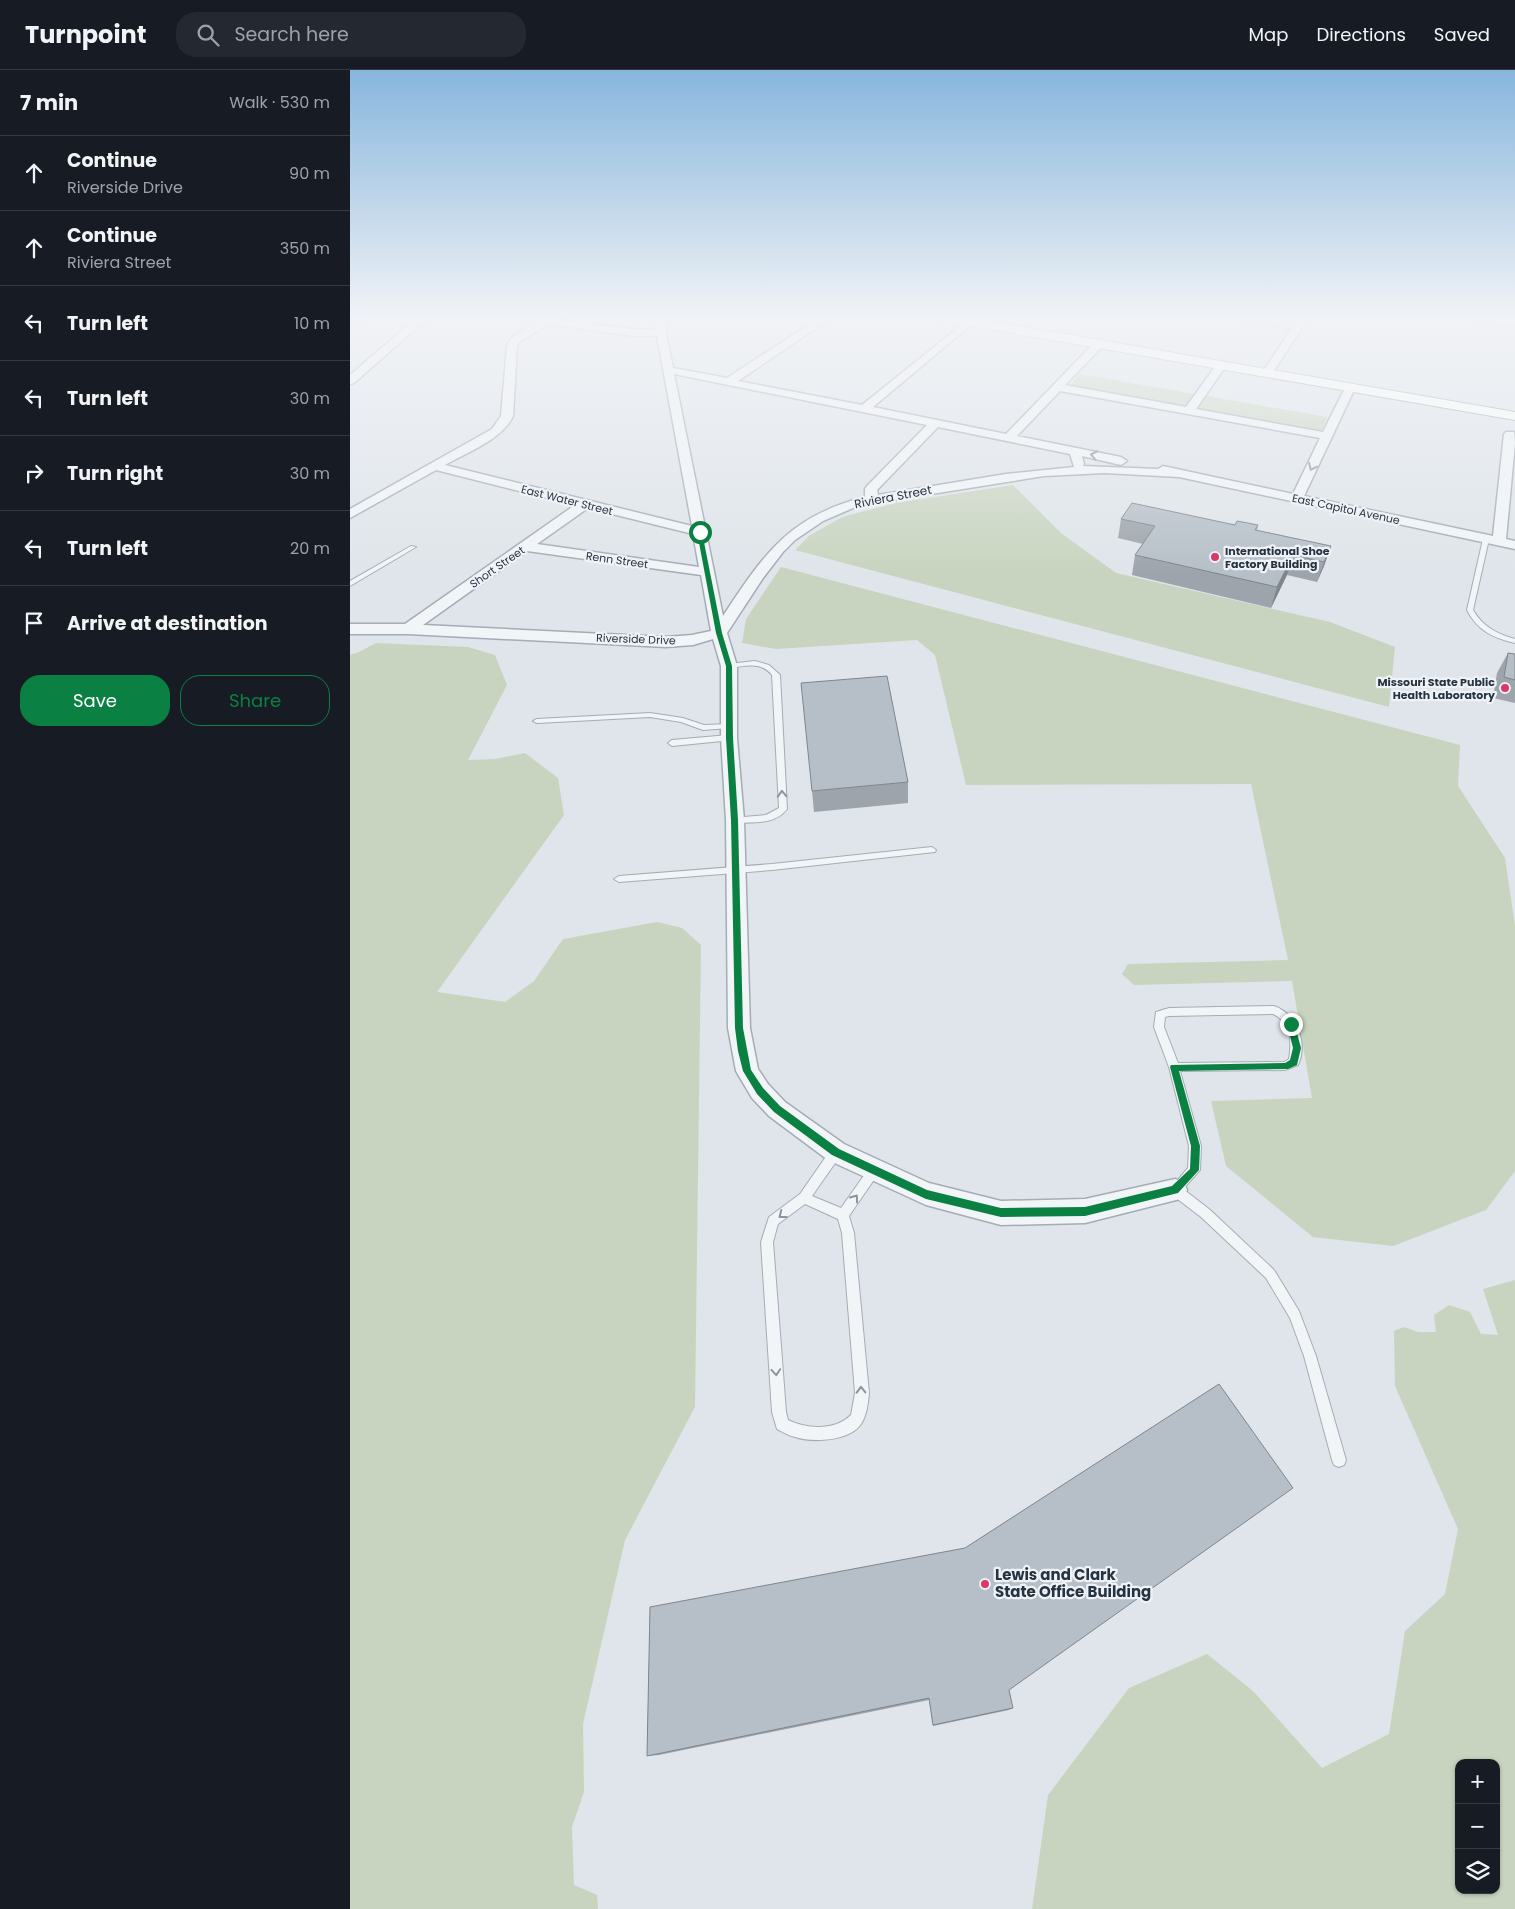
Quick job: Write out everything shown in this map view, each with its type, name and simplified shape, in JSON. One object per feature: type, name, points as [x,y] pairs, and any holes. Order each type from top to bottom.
[{"type":"main road","points":[[1431,402],[1515,416]]},
{"type":"street","points":[[350,514],[496,430],[504,423],[507,416],[508,402]]},
{"type":"street","points":[[674,402],[719,633],[729,666],[729,732],[735,820],[739,1028],[747,1071],[760,1091],[777,1109],[836,1152],[926,1194],[1001,1213],[1085,1211],[1175,1190]]},
{"type":"street","name":"East Capitol Avenue","points":[[834,402],[1515,545]]},
{"type":"street","points":[[865,408],[872,402]]},
{"type":"street","points":[[1008,438],[1043,402]]},
{"type":"street","points":[[1139,402],[1327,436]]},
{"type":"street","points":[[1189,411],[1196,402]]},
{"type":"street","points":[[1297,498],[1343,402]]},
{"type":"street","points":[[872,499],[870,489],[935,422]]},
{"type":"street","points":[[1499,542],[1510,434]]},
{"type":"street","points":[[1075,451],[1079,470]]},
{"type":"street","name":"East Water Street","points":[[434,466],[700,532]]},
{"type":"street","name":"East Capitol Avenue","points":[[1079,470],[1129,470],[1176,474]]},
{"type":"street","name":"Riviera Street","points":[[719,633],[744,599],[762,569],[780,547],[804,526],[839,509],[872,499],[1010,478],[1079,470]]},
{"type":"street","name":"Short Street","points":[[408,629],[585,504]]},
{"type":"street","name":"Renn Street","points":[[527,546],[708,572]]},
{"type":"street","name":"Riverside Drive","points":[[350,629],[408,629],[666,642],[694,640],[719,633]]},
{"type":"lane","points":[[1486,539],[1470,610],[1475,621],[1485,631],[1515,641]]},
{"type":"lane","points":[[350,584],[413,547]]},
{"type":"lane","points":[[729,666],[760,663],[770,666],[776,675],[783,809],[778,815],[770,817],[735,820]]},
{"type":"lane","points":[[537,721],[650,715],[683,720],[703,728],[729,732]]},
{"type":"lane","points":[[672,744],[729,732]]},
{"type":"lane","points":[[619,879],[735,870],[932,850]]},
{"type":"lane","points":[[1174,1067],[1285,1066],[1294,1062],[1297,1048],[1291,1024],[1284,1013],[1274,1010],[1169,1012],[1160,1014],[1159,1027],[1174,1067],[1195,1146],[1194,1170],[1175,1190],[1205,1213],[1270,1274],[1295,1315],[1310,1356],[1339,1460]]},
{"type":"lane","points":[[836,1152],[804,1198],[773,1221],[767,1242],[779,1412],[782,1424],[794,1431],[814,1434],[840,1430],[856,1421],[860,1412],[862,1393],[848,1233],[843,1214]]},
{"type":"lane","points":[[843,1214],[874,1171]]},
{"type":"lane","points":[[804,1198],[843,1214]]},
{"type":"green space","points":[[1155,402],[1239,402],[1327,417],[1322,430],[1318,432]]},
{"type":"green space","points":[[1013,485],[1061,533],[1116,573],[1330,622],[1395,647],[1389,707],[795,550],[809,536],[842,517],[896,503]]},
{"type":"green space","points":[[781,567],[1460,745],[1458,786],[1505,858],[1515,926],[1515,1171],[1486,1210],[1393,1246],[1313,1237],[1226,1166],[1211,1101],[1312,1098],[1292,981],[1134,985],[1122,974],[1128,964],[1288,960],[1251,784],[966,785],[935,655],[917,640],[776,649],[742,643],[746,619]]},
{"type":"green space","points":[[376,643],[468,647],[495,655],[507,685],[468,760],[495,759],[525,753],[558,778],[564,815],[437,992],[505,1002],[534,981],[563,939],[657,922],[682,928],[701,945],[695,1407],[625,1540],[583,1724],[584,1792],[572,1827],[574,1885],[597,1895],[598,1909],[350,1909],[350,655]]},
{"type":"green space","points":[[1515,1280],[1515,1909],[1032,1909],[1048,1795],[1129,1688],[1207,1654],[1253,1691],[1322,1768],[1389,1734],[1405,1631],[1445,1594],[1458,1529],[1395,1386],[1394,1331],[1404,1327],[1418,1332],[1436,1332],[1434,1315],[1449,1305],[1470,1312],[1481,1334],[1498,1335],[1483,1289]]},
{"type":"building","points":[[1132,503],[1235,525],[1237,521],[1258,525],[1255,530],[1331,546],[1324,562],[1293,555],[1277,587],[1135,555],[1155,526],[1121,519]]},
{"type":"building","points":[[1508,653],[1515,654],[1515,680],[1504,677]]},
{"type":"building","points":[[887,676],[908,782],[812,791],[801,683]]},
{"type":"building","name":"Lewis and Clark State Office Building","points":[[1219,1384],[1293,1488],[1009,1690],[1013,1708],[933,1725],[929,1698],[647,1756],[650,1607],[965,1548]]},
{"type":"place","name":"International Shoe Factory Building","points":[[1215,557]]},
{"type":"place","name":"Missouri State Public Health Laboratory","points":[[1505,688]]},
{"type":"place","name":"Lewis and Clark State Office Building","points":[[985,1584]]},
{"type":"route","points":[[700,532],[719,633],[729,666],[729,738],[735,820],[739,1028],[742,1051],[747,1071],[760,1091],[777,1109],[836,1152],[926,1194],[1001,1213],[1085,1211],[1175,1190],[1194,1170],[1195,1146],[1174,1067],[1285,1066],[1294,1062],[1297,1048],[1291,1024]]}]
